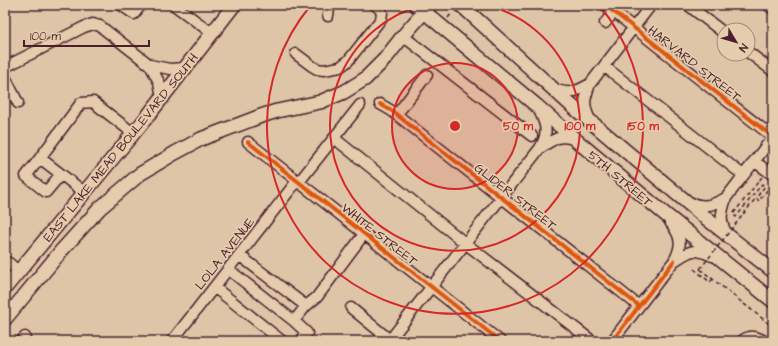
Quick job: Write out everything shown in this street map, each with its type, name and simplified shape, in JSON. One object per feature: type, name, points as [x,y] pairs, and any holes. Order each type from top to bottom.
[{"type":"main road","name":"5TH STREET","points":[[461,5],[591,122],[773,271]]},
{"type":"main road","name":"EAST LAKE MEAD BOULEVARD SOUTH","points":[[5,288],[133,133],[233,6]]},
{"type":"main road","name":"5TH STREET","points":[[424,7],[577,142],[773,301]]},
{"type":"main road","points":[[5,320],[57,255],[100,208],[140,174],[201,139],[261,116],[320,102],[344,92],[365,79],[385,59],[424,7]]},
{"type":"street","points":[[121,5],[134,14],[141,5]]},
{"type":"street","points":[[174,5],[212,33]]},
{"type":"street","points":[[328,16],[330,5]]},
{"type":"street","points":[[296,54],[317,69],[324,70],[340,66],[348,61],[381,19],[382,13],[375,5]]},
{"type":"street","name":"HARVARD STREET","points":[[605,5],[773,137]]},
{"type":"street","points":[[591,122],[586,111],[585,104],[590,84],[651,5]]},
{"type":"street","points":[[688,5],[716,27]]},
{"type":"street","points":[[768,5],[773,9]]},
{"type":"street","points":[[605,24],[614,12]]},
{"type":"street","points":[[5,67],[84,27],[93,24],[100,26],[150,65],[159,82],[162,97]]},
{"type":"street","points":[[403,36],[532,136]]},
{"type":"street","points":[[756,58],[773,71]]},
{"type":"street","points":[[150,65],[170,69],[185,68]]},
{"type":"street","points":[[604,66],[743,175]]},
{"type":"street","points":[[396,114],[428,75]]},
{"type":"street","points":[[5,76],[18,102]]},
{"type":"street","points":[[553,89],[572,92],[578,91],[590,84]]},
{"type":"street","points":[[61,174],[46,192],[26,176],[81,103],[93,102],[133,133]]},
{"type":"street","name":"GLIDER STREET","points":[[380,104],[396,114],[639,306]]},
{"type":"street","name":"LOLA AVENUE","points":[[173,340],[239,255],[360,105]]},
{"type":"street","points":[[351,308],[384,335],[389,341],[540,148],[545,138],[546,129],[538,106]]},
{"type":"street","points":[[540,148],[559,137],[567,137],[577,142]]},
{"type":"street","points":[[728,235],[722,224],[721,218],[722,209],[726,198],[773,137]]},
{"type":"street","points":[[334,138],[465,243],[592,341]]},
{"type":"street","name":"WHITE STREET","points":[[248,142],[500,341]]},
{"type":"street","points":[[40,158],[84,192]]},
{"type":"street","points":[[754,161],[768,175]]},
{"type":"street","points":[[685,200],[696,205],[708,206],[726,198]]},
{"type":"street","points":[[612,341],[674,261],[679,248],[679,238],[666,215]]},
{"type":"street","points":[[294,321],[306,306],[317,297],[364,234]]},
{"type":"street","points":[[674,261],[689,252],[696,250],[723,261]]},
{"type":"street","points":[[239,255],[306,306]]},
{"type":"street","points":[[5,263],[9,263],[19,272]]},
{"type":"street","points":[[228,269],[294,321],[306,333],[300,341]]},
{"type":"street","points":[[214,287],[282,341]]},
{"type":"street","points":[[744,340],[757,337],[764,341]]},
{"type":"path","points":[[447,20],[451,14]]},
{"type":"path","points":[[768,175],[733,214],[736,217],[762,184],[765,186],[700,269],[773,327]]},
{"type":"path","points":[[756,198],[759,200],[773,183]]},
{"type":"path","points":[[694,269],[710,282],[713,279]]},
{"type":"cycle path","points":[[605,5],[773,137]]},
{"type":"cycle path","points":[[380,104],[392,111],[639,306]]},
{"type":"cycle path","points":[[248,142],[500,341]]},
{"type":"cycle path","points":[[612,341],[674,261]]}]
